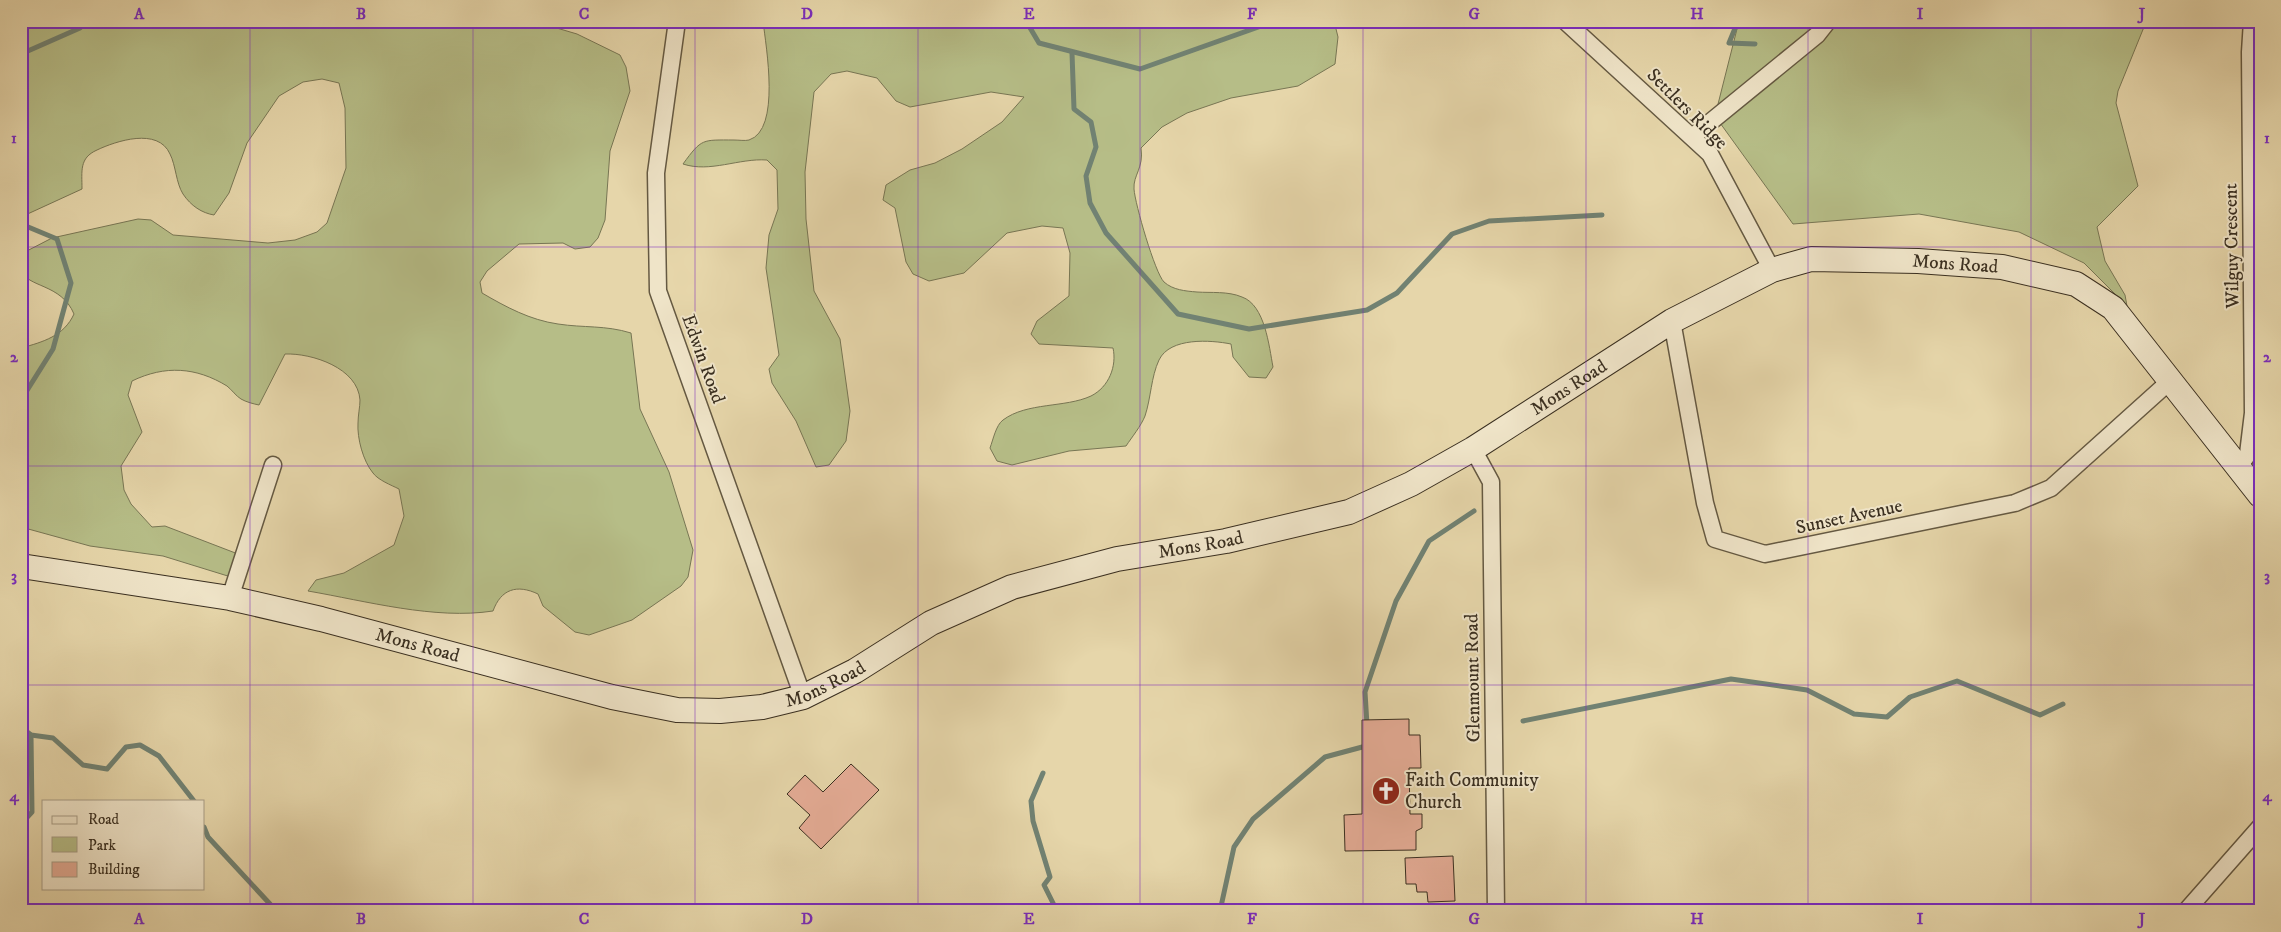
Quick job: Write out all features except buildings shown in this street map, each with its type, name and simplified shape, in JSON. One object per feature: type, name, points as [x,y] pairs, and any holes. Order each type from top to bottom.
[{"type":"main road","name":"Mons Road","points":[[21,566],[230,598],[321,620],[612,697],[678,710],[720,711],[745,708],[803,697],[855,671],[932,623],[1012,587],[1117,559],[1226,541],[1348,512],[1410,484],[1473,449],[1672,321],[1772,270],[1811,259],[1918,261],[2002,267],[2076,284],[2113,308],[2260,495]]},
{"type":"street","name":"Edwin Road","points":[[677,21],[656,173],[658,291],[803,697]]},
{"type":"street","name":"Settlers Ridge","points":[[1565,21],[1710,154],[1772,270]]},
{"type":"street","points":[[1692,137],[1817,35],[1828,21]]},
{"type":"street","name":"Wilguy Crescent","points":[[2239,467],[2248,454],[2253,413],[2250,62],[2252,21]]},
{"type":"street","name":"Sunset Avenue","points":[[1672,321],[1705,503],[1715,539],[1765,554],[2015,503],[2051,488],[2170,380]]},
{"type":"street","name":"Glenmount Road","points":[[1473,449],[1491,482],[1496,911]]},
{"type":"street","points":[[230,598],[274,465]]},
{"type":"street","points":[[2186,911],[2260,827]]},
{"type":"green space","points":[[21,21],[533,21],[577,34],[620,55],[626,67],[630,91],[610,151],[605,220],[598,238],[590,247],[575,249],[563,243],[519,244],[487,271],[480,282],[482,293],[528,316],[558,324],[612,329],[631,333],[640,409],[669,472],[693,550],[688,577],[681,586],[632,620],[589,635],[575,632],[543,606],[538,594],[523,589],[511,590],[505,593],[493,611],[471,613],[448,613],[401,608],[308,591],[316,580],[344,573],[394,545],[404,516],[399,489],[375,476],[364,456],[358,429],[360,400],[357,389],[351,379],[343,371],[332,365],[308,356],[296,354],[285,354],[259,405],[241,399],[227,386],[215,380],[192,372],[180,370],[156,372],[132,381],[128,395],[142,432],[121,466],[124,490],[131,504],[152,527],[165,526],[238,554],[231,577],[163,556],[90,546],[21,527],[21,348],[59,333],[70,322],[74,314],[61,297],[24,276],[21,270],[21,254],[52,238],[138,219],[151,220],[173,235],[268,243],[295,240],[317,232],[327,223],[346,168],[345,108],[339,83],[322,79],[303,82],[279,96],[247,143],[229,193],[214,215],[205,213],[197,208],[183,194],[172,159],[164,146],[147,138],[136,138],[105,146],[91,153],[84,161],[82,189],[21,217]]},
{"type":"green space","points":[[763,21],[1334,21],[1338,37],[1335,64],[1298,86],[1231,98],[1187,113],[1162,127],[1141,148],[1141,161],[1134,184],[1138,209],[1146,238],[1164,282],[1179,290],[1231,294],[1242,297],[1250,301],[1256,308],[1265,327],[1273,367],[1266,378],[1249,377],[1233,357],[1231,344],[1202,341],[1181,344],[1172,347],[1159,360],[1154,373],[1145,416],[1126,446],[1069,451],[1012,465],[997,461],[990,448],[997,429],[1003,420],[1023,410],[1081,400],[1091,396],[1103,387],[1113,369],[1113,348],[1039,344],[1031,334],[1037,321],[1069,296],[1070,253],[1063,228],[1042,226],[1007,233],[964,273],[929,281],[913,274],[906,262],[895,208],[883,200],[886,185],[910,170],[935,163],[962,149],[1002,122],[1024,97],[991,92],[910,107],[896,101],[877,78],[847,71],[831,74],[814,92],[805,172],[806,219],[814,291],[840,339],[850,411],[846,441],[829,465],[816,467],[796,421],[772,383],[769,369],[779,355],[766,268],[769,235],[778,209],[777,170],[767,160],[704,167],[683,164],[694,149],[704,142],[715,140],[749,140],[759,133],[765,121],[769,86]]},
{"type":"green space","points":[[1739,21],[2148,21],[2118,91],[2116,103],[2138,186],[2097,227],[2105,261],[2125,295],[2127,306],[2084,263],[2019,232],[1919,214],[1793,224],[1715,116]]},
{"type":"waterway","points":[[21,54],[80,28],[80,21]]},
{"type":"waterway","points":[[1026,21],[1039,43],[1140,69],[1275,21]]},
{"type":"waterway","points":[[1738,21],[1729,43],[1755,44]]},
{"type":"waterway","points":[[1072,53],[1074,109],[1091,122],[1096,147],[1086,176],[1090,203],[1106,233],[1178,314],[1249,329],[1367,310],[1397,293],[1452,234],[1489,221],[1602,215]]},
{"type":"waterway","points":[[21,224],[57,239],[71,283],[53,349],[21,400]]},
{"type":"waterway","points":[[1367,725],[1365,692],[1396,601],[1429,541],[1474,511]]},
{"type":"waterway","points":[[1523,721],[1731,679],[1807,690],[1854,714],[1887,717],[1910,697],[1957,681],[2040,715],[2063,704]]},
{"type":"waterway","points":[[21,727],[31,735],[53,738],[83,765],[107,769],[126,747],[140,745],[159,756],[193,800]]},
{"type":"waterway","points":[[21,824],[32,812],[31,735]]},
{"type":"waterway","points":[[1220,911],[1234,847],[1253,819],[1325,757],[1366,746]]},
{"type":"waterway","points":[[1043,773],[1031,801],[1033,821],[1050,877],[1044,885],[1055,907],[1052,911]]},
{"type":"waterway","points":[[205,830],[208,837],[270,904],[271,911]]},
{"type":"place","name":"Faith Community Church","points":[[1386,791]]}]
